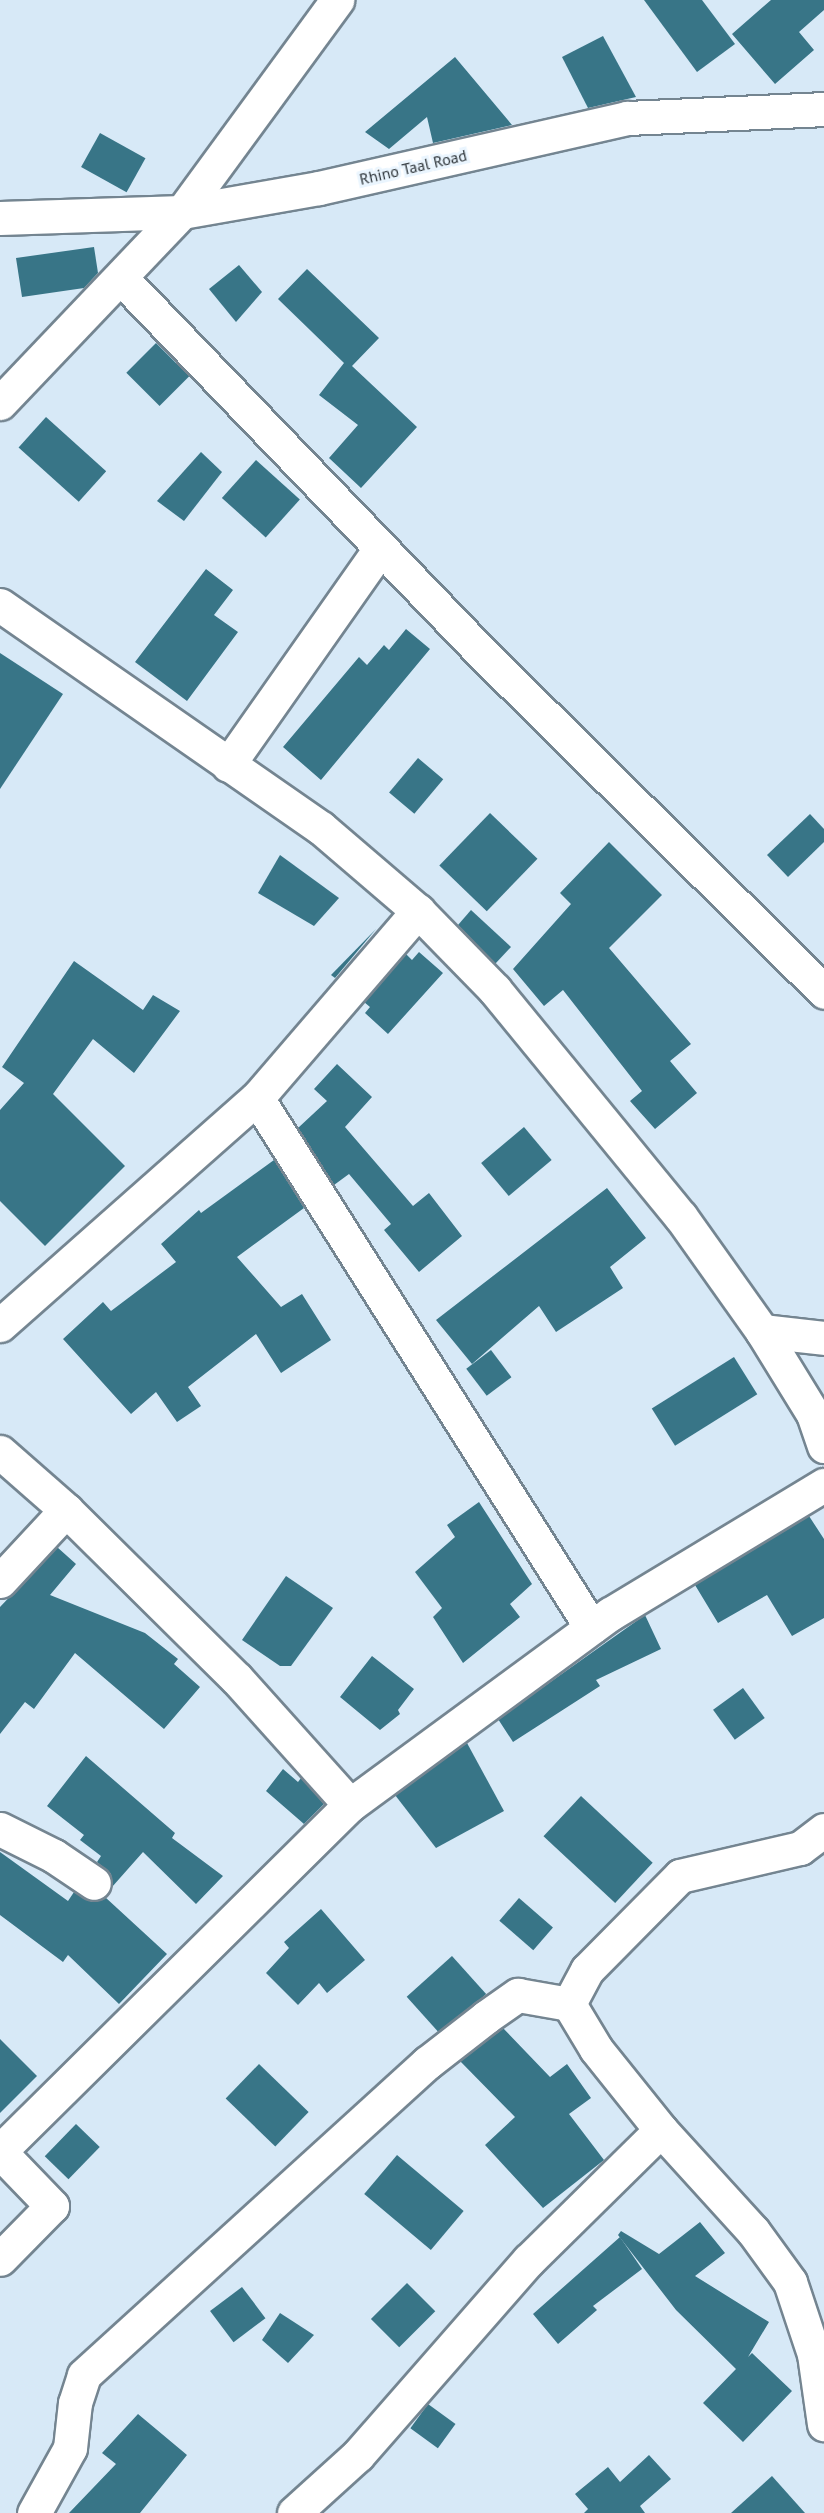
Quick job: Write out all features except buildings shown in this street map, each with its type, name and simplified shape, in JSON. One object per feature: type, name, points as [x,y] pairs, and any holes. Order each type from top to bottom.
[{"type":"street","points":[[0,403],[182,212],[337,0]]},
{"type":"street","name":"Rhino Taal Road","points":[[0,218],[182,212],[319,188],[627,118],[824,109]]},
{"type":"street","points":[[121,278],[380,549],[824,993]]},
{"type":"street","points":[[228,765],[380,549]]},
{"type":"street","points":[[0,605],[321,828],[417,911],[495,990],[601,1116],[681,1217],[762,1331],[813,1414],[824,1446]]},
{"type":"street","points":[[0,1324],[257,1098],[417,911]]},
{"type":"street","points":[[257,1098],[591,1627]]},
{"type":"street","points":[[762,1331],[824,1338]]},
{"type":"street","points":[[0,1452],[66,1510],[237,1679],[350,1805]]},
{"type":"street","points":[[0,2259],[52,2206],[0,2151],[350,1805],[591,1627],[824,1485]]},
{"type":"street","points":[[0,1581],[66,1510]]},
{"type":"street","points":[[0,1829],[54,1856],[94,1883]]},
{"type":"street","points":[[569,2004],[587,1970],[680,1876],[800,1848],[824,1830]]},
{"type":"street","points":[[34,2513],[70,2448],[75,2403],[84,2375],[428,2063],[518,1995],[569,2004],[596,2049],[661,2130],[753,2230],[790,2282],[814,2354],[824,2424]]},
{"type":"street","points":[[294,2513],[358,2455],[529,2260],[661,2130]]}]
